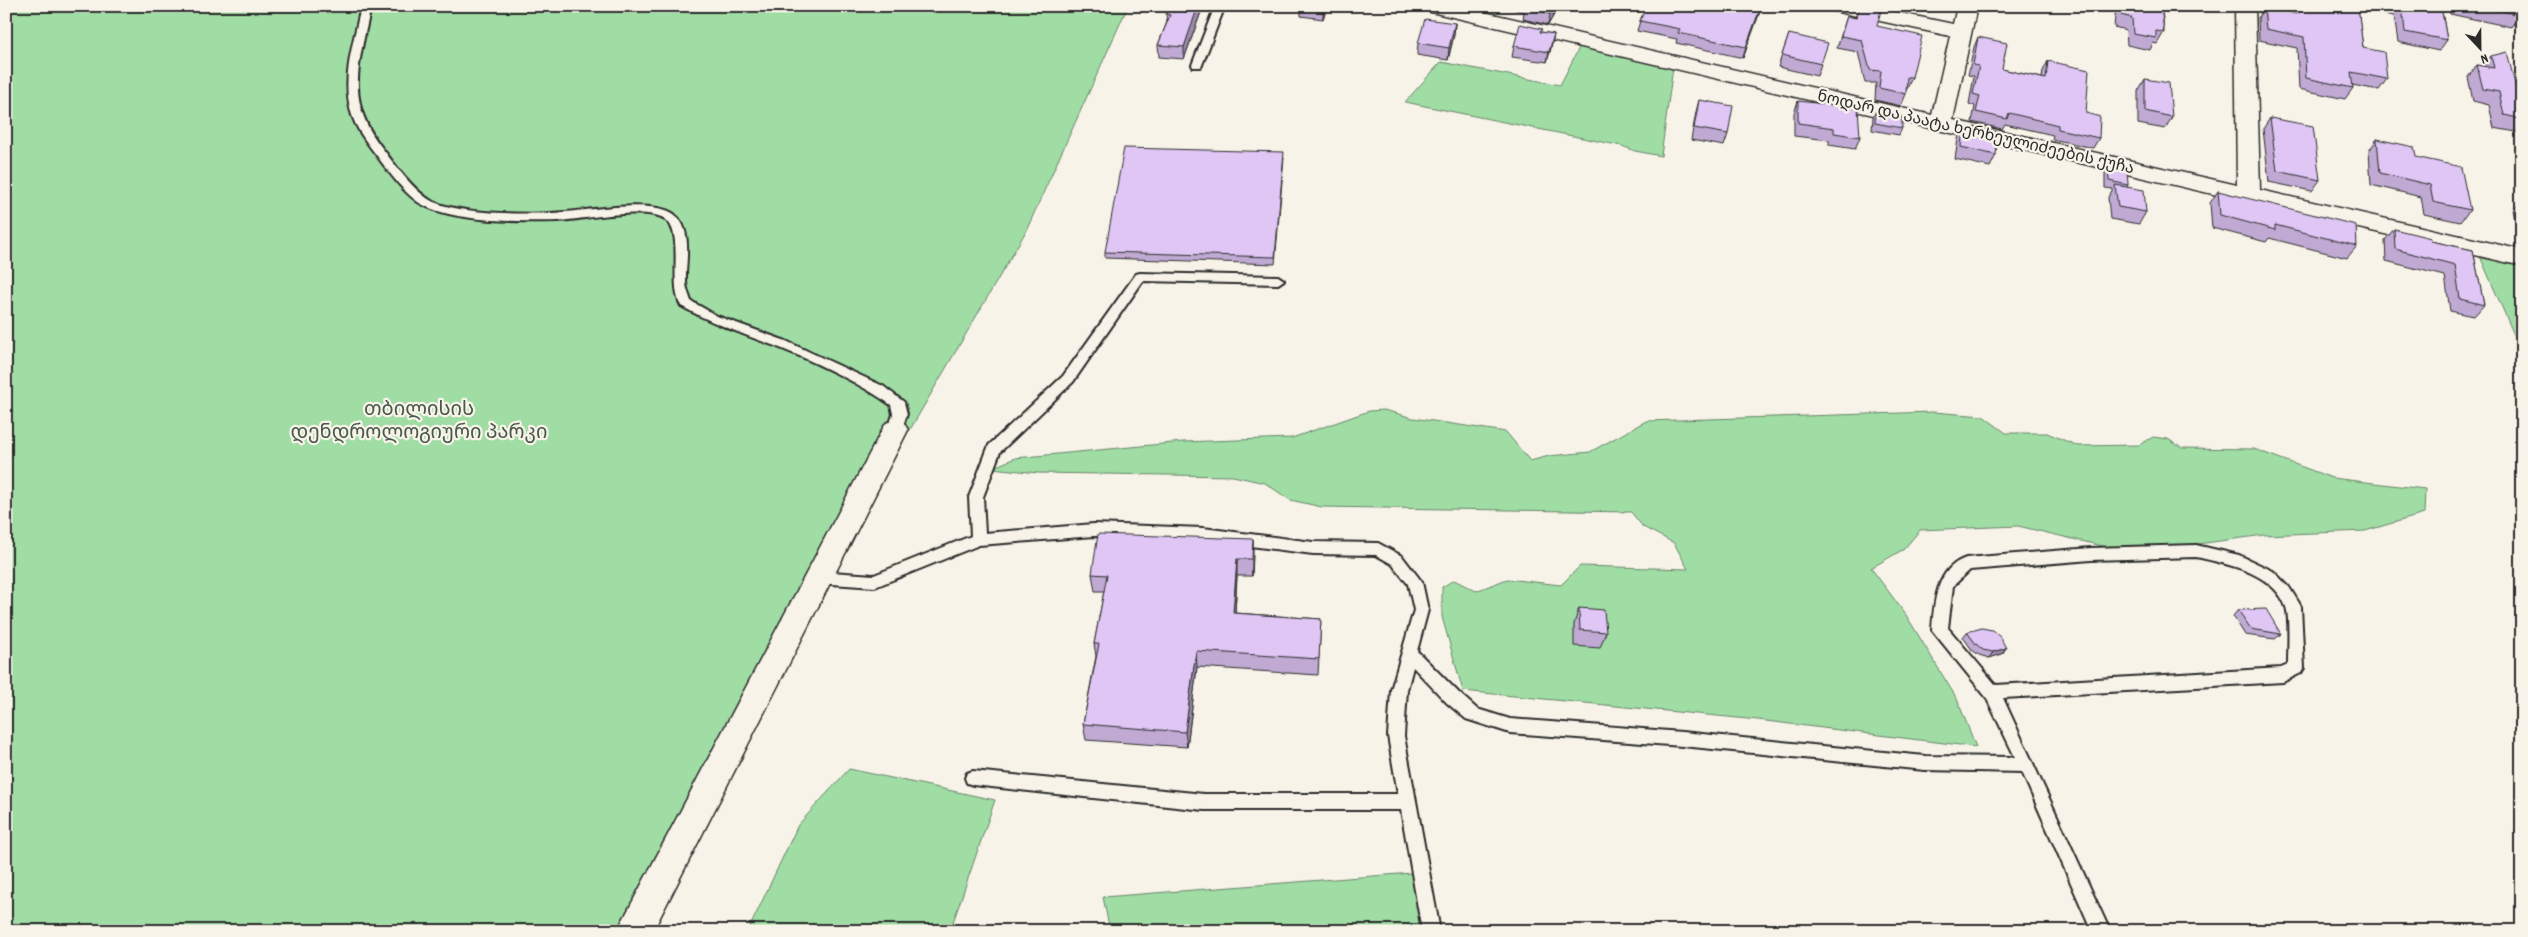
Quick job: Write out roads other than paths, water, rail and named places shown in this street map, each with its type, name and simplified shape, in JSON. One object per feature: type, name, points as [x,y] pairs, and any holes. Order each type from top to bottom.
[{"type":"street","name":"ნოდარ და პაატა ხერხეულიძეების ქუჩა","points":[[1431,6],[2522,258]]},
{"type":"street","points":[[1838,6],[1960,32]]},
{"type":"street","points":[[1941,123],[1966,6]]},
{"type":"street","points":[[2245,6],[2249,194]]},
{"type":"street","points":[[2517,6],[2522,20]]},
{"type":"street","points":[[634,931],[895,430]]},
{"type":"lane","points":[[366,6],[353,76],[358,116],[363,130],[396,174],[426,202],[449,210],[496,216],[557,217],[646,209],[669,216],[676,224],[681,242],[680,284],[685,303],[713,320],[782,344],[878,389],[897,402],[900,414],[895,430]]},
{"type":"lane","points":[[1197,65],[1220,6]]},
{"type":"lane","points":[[978,539],[976,497],[994,449],[1068,379],[1140,277],[1278,280]]},
{"type":"lane","points":[[817,577],[875,581],[978,539],[1094,530],[1203,534],[1313,548],[1378,549],[1397,560],[1415,582],[1422,610],[1399,690],[1396,736],[1431,931]]},
{"type":"lane","points":[[1992,692],[2283,675],[2296,668],[2294,607],[2284,591],[2268,575],[2239,561],[2196,551],[2092,554],[1966,564],[1946,584],[1940,630],[1992,692],[2027,765],[2101,931]]},
{"type":"lane","points":[[1410,653],[1472,714],[1510,726],[1682,739],[1925,763],[2027,765]]},
{"type":"lane","points":[[973,778],[1204,802],[1408,802]]},
{"type":"park label","name":"თბილისის დენდროლოგიური პარკი","points":[[419,420]]}]
